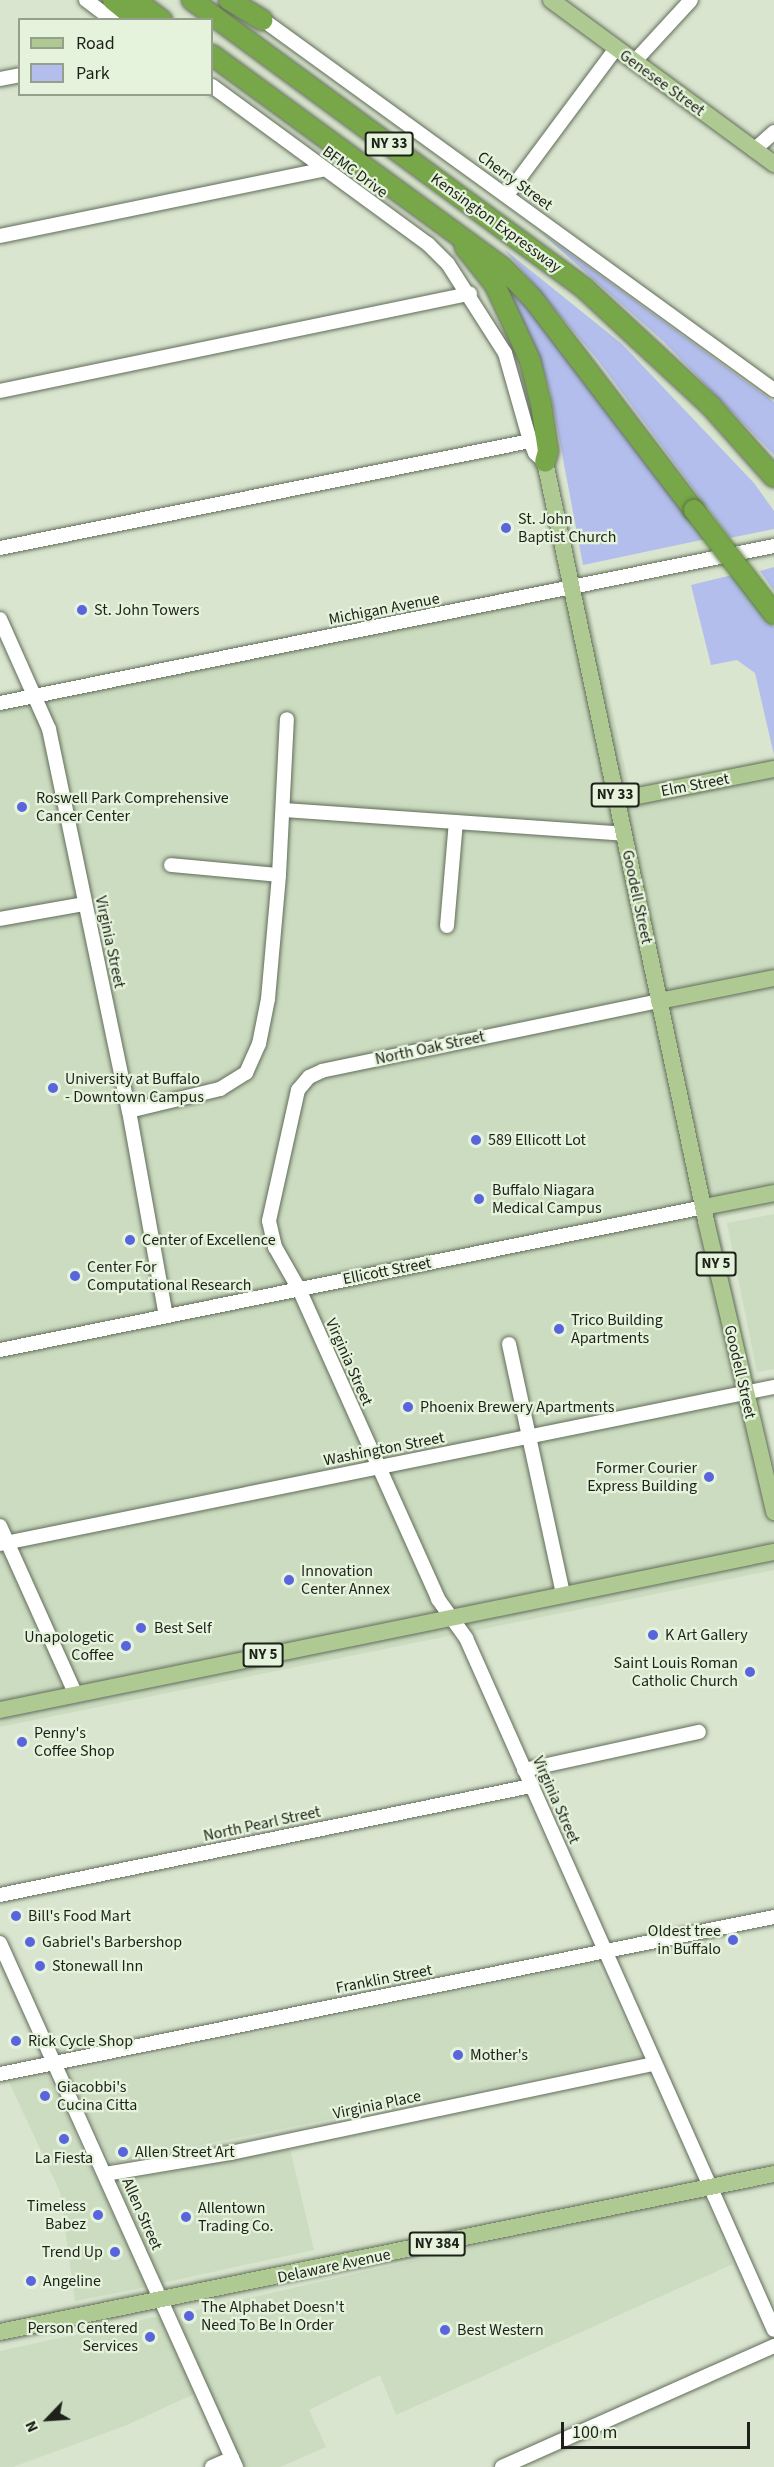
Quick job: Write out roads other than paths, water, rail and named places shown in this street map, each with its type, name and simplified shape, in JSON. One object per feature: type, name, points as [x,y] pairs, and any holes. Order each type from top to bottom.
[{"type":"highway","points":[[113,0],[136,18]]},
{"type":"highway","points":[[135,0],[159,18]]},
{"type":"highway","name":"Kensington Expressway","points":[[192,0],[585,289],[678,374],[774,477]]},
{"type":"highway","points":[[229,0],[262,20]]},
{"type":"highway","name":"Kensington Expressway","points":[[213,56],[414,201]]},
{"type":"highway","points":[[414,201],[479,247],[533,299],[774,614]]},
{"type":"highway","name":"NY 33","points":[[414,201],[473,255],[514,321],[541,404],[548,451],[545,462]]},
{"type":"main road","name":"Genesee Street","points":[[551,0],[774,164]]},
{"type":"main road","name":"Goodell Street","points":[[545,462],[659,1001],[745,1393],[774,1512]]},
{"type":"main road","name":"Elm Street","points":[[616,800],[774,768]]},
{"type":"main road","name":"North Oak Street","points":[[659,1001],[774,978]]},
{"type":"main road","name":"Ellicott Street","points":[[704,1207],[774,1192]]},
{"type":"main road","name":"NY 5","points":[[0,1710],[563,1593],[774,1552]]},
{"type":"main road","name":"Delaware Avenue","points":[[0,2332],[164,2301],[774,2174]]},
{"type":"street","points":[[86,0],[110,18]]},
{"type":"street","name":"Cherry Street","points":[[237,0],[774,390]]},
{"type":"street","points":[[634,62],[691,0]]},
{"type":"street","points":[[507,195],[616,48]]},
{"type":"street","points":[[0,79],[18,75]]},
{"type":"street","name":"BFMC Drive","points":[[213,87],[322,170],[428,244],[470,294]]},
{"type":"street","points":[[754,150],[774,132]]},
{"type":"street","points":[[0,236],[322,170]]},
{"type":"street","points":[[0,391],[470,294]]},
{"type":"street","name":"Goodell Street","points":[[470,294],[505,353],[535,453],[545,462]]},
{"type":"street","points":[[0,548],[531,441]]},
{"type":"street","name":"Michigan Avenue","points":[[0,703],[774,546]]},
{"type":"street","name":"Virginia Street","points":[[0,620],[49,729],[129,1111],[166,1316]]},
{"type":"street","points":[[129,1111],[220,1089],[246,1072],[260,1044],[268,999],[279,875],[287,719]]},
{"type":"street","points":[[284,810],[624,834]]},
{"type":"street","points":[[447,926],[456,822]]},
{"type":"street","points":[[171,865],[279,875]]},
{"type":"street","points":[[0,919],[84,904]]},
{"type":"street","name":"North Oak Street","points":[[299,1289],[275,1247],[269,1221],[298,1090],[309,1077],[366,1061],[659,1001]]},
{"type":"street","name":"Ellicott Street","points":[[0,1350],[704,1207]]},
{"type":"street","name":"Virginia Street","points":[[299,1289],[438,1599],[466,1638],[774,2330]]},
{"type":"street","points":[[508,1344],[563,1593]]},
{"type":"street","name":"Washington Street","points":[[4,1544],[774,1387]]},
{"type":"street","points":[[0,1526],[4,1544],[76,1695]]},
{"type":"street","points":[[524,1770],[699,1732]]},
{"type":"street","name":"North Pearl Street","points":[[0,1895],[531,1786]]},
{"type":"street","name":"Franklin Street","points":[[0,2074],[774,1917]]},
{"type":"street","name":"Allen Street","points":[[0,1943],[164,2301],[234,2463]]},
{"type":"street","name":"Virginia Place","points":[[105,2174],[231,2152],[655,2064]]},
{"type":"street","points":[[502,2467],[774,2346]]},
{"type":"street","points":[[212,2467],[234,2463]]},
{"type":"place","name":"St. John Baptist Church","points":[[506,528]]},
{"type":"place","name":"St. John Towers","points":[[82,610]]},
{"type":"place","name":"Roswell Park Comprehensive Cancer Center","points":[[22,807]]},
{"type":"place","name":"University at Buffalo - Downtown Campus","points":[[53,1088]]},
{"type":"place","name":"589 Ellicott Lot","points":[[476,1140]]},
{"type":"place","name":"Buffalo Niagara Medical Campus","points":[[479,1199]]},
{"type":"place","name":"Center of Excellence","points":[[130,1240]]},
{"type":"place","name":"Center For Computational Research","points":[[75,1276]]},
{"type":"place","name":"Trico Building Apartments","points":[[559,1329]]},
{"type":"place","name":"Phoenix Brewery Apartments","points":[[408,1407]]},
{"type":"place","name":"Former Courier Express Building","points":[[709,1477]]},
{"type":"place","name":"Innovation Center Annex","points":[[289,1580]]},
{"type":"place","name":"Best Self","points":[[141,1628]]},
{"type":"place","name":"K Art Gallery","points":[[653,1635]]},
{"type":"place","name":"Unapologetic Coffee","points":[[126,1646]]},
{"type":"place","name":"Saint Louis Roman Catholic Church","points":[[750,1672]]},
{"type":"place","name":"Penny's Coffee Shop","points":[[22,1742]]},
{"type":"place","name":"Bill's Food Mart","points":[[16,1916]]},
{"type":"place","name":"Oldest tree in Buffalo","points":[[733,1940]]},
{"type":"place","name":"Gabriel's Barbershop","points":[[30,1942]]},
{"type":"place","name":"Stonewall Inn","points":[[40,1966]]},
{"type":"place","name":"Rick Cycle Shop","points":[[16,2041]]},
{"type":"place","name":"Mother's","points":[[458,2055]]},
{"type":"place","name":"Giacobbi's Cucina Citta","points":[[45,2096]]},
{"type":"place","name":"La Fiesta","points":[[64,2139]]},
{"type":"place","name":"Allen Street Art","points":[[123,2152]]},
{"type":"place","name":"Timeless Babez","points":[[98,2215]]},
{"type":"place","name":"Allentown Trading Co.","points":[[186,2217]]},
{"type":"place","name":"Trend Up","points":[[115,2252]]},
{"type":"place","name":"Angeline","points":[[31,2281]]},
{"type":"place","name":"The Alphabet Doesn't Need To Be In Order","points":[[189,2316]]},
{"type":"place","name":"Best Western","points":[[445,2330]]},
{"type":"place","name":"Person Centered Services","points":[[150,2337]]}]
